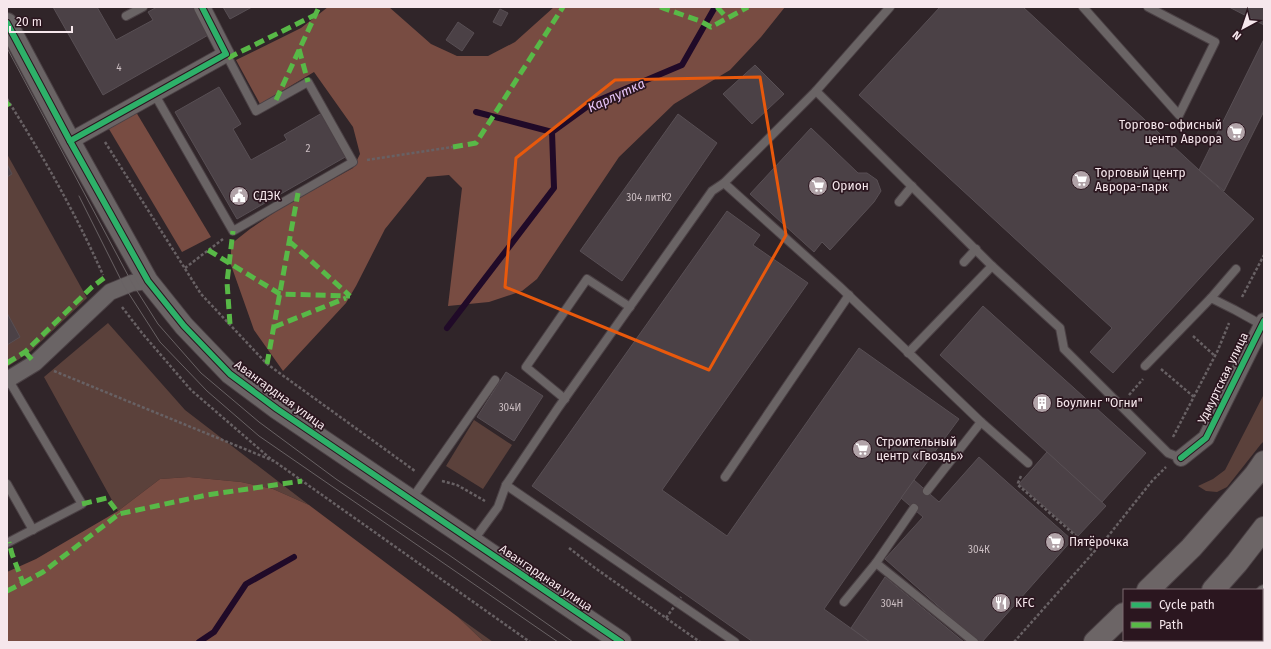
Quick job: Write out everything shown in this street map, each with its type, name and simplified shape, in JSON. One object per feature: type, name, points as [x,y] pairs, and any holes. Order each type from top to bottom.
[{"type":"main road","points":[[1149,589],[1191,548],[1255,475],[1264,462]]},
{"type":"main road","points":[[1214,589],[1237,563],[1264,528]]},
{"type":"main road","points":[[1096,642],[1123,615]]},
{"type":"street","points":[[70,141],[155,95],[226,54],[202,7]]},
{"type":"street","name":"Авангардная улица","points":[[7,23],[70,141],[148,281],[184,326],[230,374],[277,409],[621,642]]},
{"type":"street","points":[[8,380],[35,363],[110,292],[132,283],[148,281]]},
{"type":"street","name":"Удмуртская улица","points":[[1174,455],[1206,438],[1263,323]]},
{"type":"lane","points":[[126,16],[143,7]]},
{"type":"lane","points":[[472,541],[498,507],[506,485],[712,191],[724,183],[816,91],[890,7]]},
{"type":"lane","points":[[1083,7],[1180,115],[1214,42],[1148,7]]},
{"type":"lane","points":[[155,95],[233,232],[353,162],[308,82],[256,111],[226,54]]},
{"type":"lane","points":[[816,91],[992,266],[1060,328],[1064,349],[1174,455]]},
{"type":"lane","points":[[724,183],[849,295],[981,422],[1028,463]]},
{"type":"lane","points":[[898,202],[912,186]]},
{"type":"lane","points":[[964,262],[976,249]]},
{"type":"lane","points":[[908,353],[992,266]]},
{"type":"lane","points":[[1145,366],[1211,298],[1236,269]]},
{"type":"lane","points":[[565,399],[526,367],[582,286],[587,279],[630,307]]},
{"type":"lane","points":[[725,477],[849,295]]},
{"type":"lane","points":[[1211,298],[1263,323]]},
{"type":"lane","points":[[7,543],[82,504],[8,380]]},
{"type":"lane","points":[[411,500],[495,380]]},
{"type":"lane","points":[[927,491],[981,422]]},
{"type":"lane","points":[[7,484],[33,530]]},
{"type":"lane","points":[[506,485],[735,642]]},
{"type":"lane","points":[[844,602],[876,563],[914,508]]},
{"type":"lane","points":[[876,563],[974,642]]},
{"type":"path","points":[[95,127],[201,294],[267,364],[418,474],[457,485],[498,507]]},
{"type":"path","points":[[353,162],[453,147]]},
{"type":"path","points":[[185,268],[233,232]]},
{"type":"path","points":[[1014,642],[1109,535],[1152,481],[1166,468],[1174,455],[1173,437],[1215,356],[1235,310],[1264,255]]},
{"type":"path","points":[[1188,332],[1215,356]]},
{"type":"path","points":[[35,363],[274,461],[530,642]]},
{"type":"path","points":[[1156,365],[1194,397]]},
{"type":"path","points":[[1028,463],[1018,485],[1094,552]]},
{"type":"path","points":[[564,544],[595,568],[700,642]]},
{"type":"path","points":[[666,618],[681,597]]},
{"type":"highlighted area","points":[[760,77],[786,235],[709,370],[505,287],[516,158],[615,80]]},
{"type":"shaded area","points":[[328,7],[389,7],[431,44],[457,56],[488,56],[515,42],[554,7],[785,7],[761,37],[730,70],[674,104],[619,157],[537,279],[522,291],[489,302],[448,306],[462,188],[449,175],[427,177],[385,229],[346,303],[283,371],[254,330],[231,265],[231,244],[281,208],[353,168],[360,154],[353,127],[314,72],[260,104],[236,60],[301,28]]},
{"type":"shaded area","points":[[136,112],[211,237],[182,252],[109,129]]},
{"type":"shaded area","points":[[7,154],[87,298],[30,352],[7,367]]},
{"type":"shaded area","points":[[108,323],[185,410],[309,505],[273,489],[241,482],[189,477],[160,479],[118,511],[44,377]]},
{"type":"shaded area","points":[[1264,394],[1264,441],[1227,487],[1217,492],[1206,491],[1198,486],[1213,479],[1225,470]]},
{"type":"shaded area","points":[[474,420],[512,445],[483,489],[446,466]]},
{"type":"shaded area","points":[[189,477],[241,482],[273,489],[309,505],[458,617],[484,642],[7,642],[7,572],[36,559],[118,511],[160,479]]},
{"type":"shaded area","points":[[458,617],[493,642],[484,642]]},
{"type":"building","points":[[53,7],[97,7],[116,40],[153,20],[148,12],[157,7],[194,7],[210,34],[103,95]]},
{"type":"building","points":[[223,7],[252,7],[230,19]]},
{"type":"building","name":"Торговый центр Аврора-парк","points":[[940,7],[1023,7],[1254,219],[1113,373],[1090,352],[1112,328],[859,95]]},
{"type":"building","points":[[1229,7],[1264,7],[1264,25]]},
{"type":"building","points":[[500,9],[508,13],[501,26],[493,22]]},
{"type":"building","points":[[458,22],[474,33],[462,51],[446,40]]},
{"type":"building","name":"Торгово-офисный центр Аврора","points":[[1264,39],[1264,111],[1224,191],[1199,170]]},
{"type":"building","points":[[755,65],[784,94],[752,124],[723,94]]},
{"type":"building","points":[[219,87],[241,124],[233,129],[251,160],[287,140],[284,135],[322,113],[347,156],[237,219],[175,112]]},
{"type":"building","points":[[678,114],[717,143],[622,281],[580,251]]},
{"type":"building","name":"Орион","points":[[811,128],[858,173],[867,173],[877,180],[881,191],[874,202],[830,250],[822,242],[814,252],[750,194]]},
{"type":"building","points":[[7,164],[12,174],[7,177]]},
{"type":"building","name":"Строительный центр «Гвоздь»","points":[[727,211],[760,235],[753,245],[808,283],[662,490],[727,536],[859,348],[959,419],[914,480],[824,609],[870,642],[753,642],[532,486]]},
{"type":"building","name":"Боулинг \"Огни\"","points":[[983,306],[1146,453],[1102,502],[940,355]]},
{"type":"building","points":[[7,313],[20,337],[7,345]]},
{"type":"building","points":[[506,372],[543,396],[514,441],[477,417]]},
{"type":"building","points":[[1047,452],[1106,506],[1078,536],[1019,484]]},
{"type":"building","points":[[979,457],[1072,540],[982,642],[979,642],[885,559],[923,517],[901,498],[914,480],[939,502]]},
{"type":"building","points":[[885,577],[964,642],[870,642],[851,628]]},
{"type":"waterway","name":"Карлутка","points":[[447,328],[554,188],[552,132],[592,103],[682,65],[715,7]]},
{"type":"waterway","points":[[476,112],[552,132]]},
{"type":"waterway","name":"Карлутка","points":[[199,642],[214,632],[246,584],[294,557]]},
{"type":"tram line","points":[[7,48],[132,283],[158,324],[201,373],[259,422],[336,479],[449,555],[573,642]]},
{"type":"tram line","points":[[79,196],[124,286],[160,342],[207,391],[259,436],[558,642]]},
{"type":"marked path","points":[[276,100],[319,7]]},
{"type":"marked path","points":[[453,147],[476,143],[563,7]]},
{"type":"marked path","points":[[660,7],[700,21],[711,27],[748,7]]},
{"type":"marked path","points":[[717,7],[727,18]]},
{"type":"marked path","points":[[228,58],[315,15]]},
{"type":"marked path","points":[[299,49],[308,82]]},
{"type":"marked path","points":[[267,364],[298,193]]},
{"type":"marked path","points":[[230,324],[227,282],[233,231]]},
{"type":"marked path","points":[[289,241],[350,296]]},
{"type":"marked path","points":[[208,250],[280,294],[350,296]]},
{"type":"marked path","points":[[7,363],[25,352],[92,287],[104,278]]},
{"type":"marked path","points":[[274,327],[346,298]]},
{"type":"marked path","points":[[25,352],[35,363]]},
{"type":"marked path","points":[[23,583],[43,572],[119,514],[207,495],[302,481]]},
{"type":"marked path","points":[[82,504],[107,498],[119,514]]},
{"type":"marked path","points":[[7,591],[23,583],[9,542]]},
{"type":"cycle path","points":[[70,141],[226,54],[202,7]]},
{"type":"cycle path","points":[[7,23],[70,141],[148,281],[184,326],[230,374],[277,409],[621,642]]},
{"type":"cycle path","points":[[1181,458],[1206,438],[1264,321]]},
{"type":"place","name":"Торгово-офисный центр Аврора","points":[[1236,132]]},
{"type":"place","name":"Торговый центр Аврора-парк","points":[[1081,180]]},
{"type":"place","name":"Орион","points":[[818,186]]},
{"type":"place","name":"СДЭК","points":[[239,196]]},
{"type":"place","name":"Боулинг \"Огни\"","points":[[1042,403]]},
{"type":"place","name":"Строительный центр «Гвоздь»","points":[[862,449]]},
{"type":"place","name":"Пятёрочка","points":[[1055,542]]},
{"type":"place","name":"KFC","points":[[1001,603]]}]
